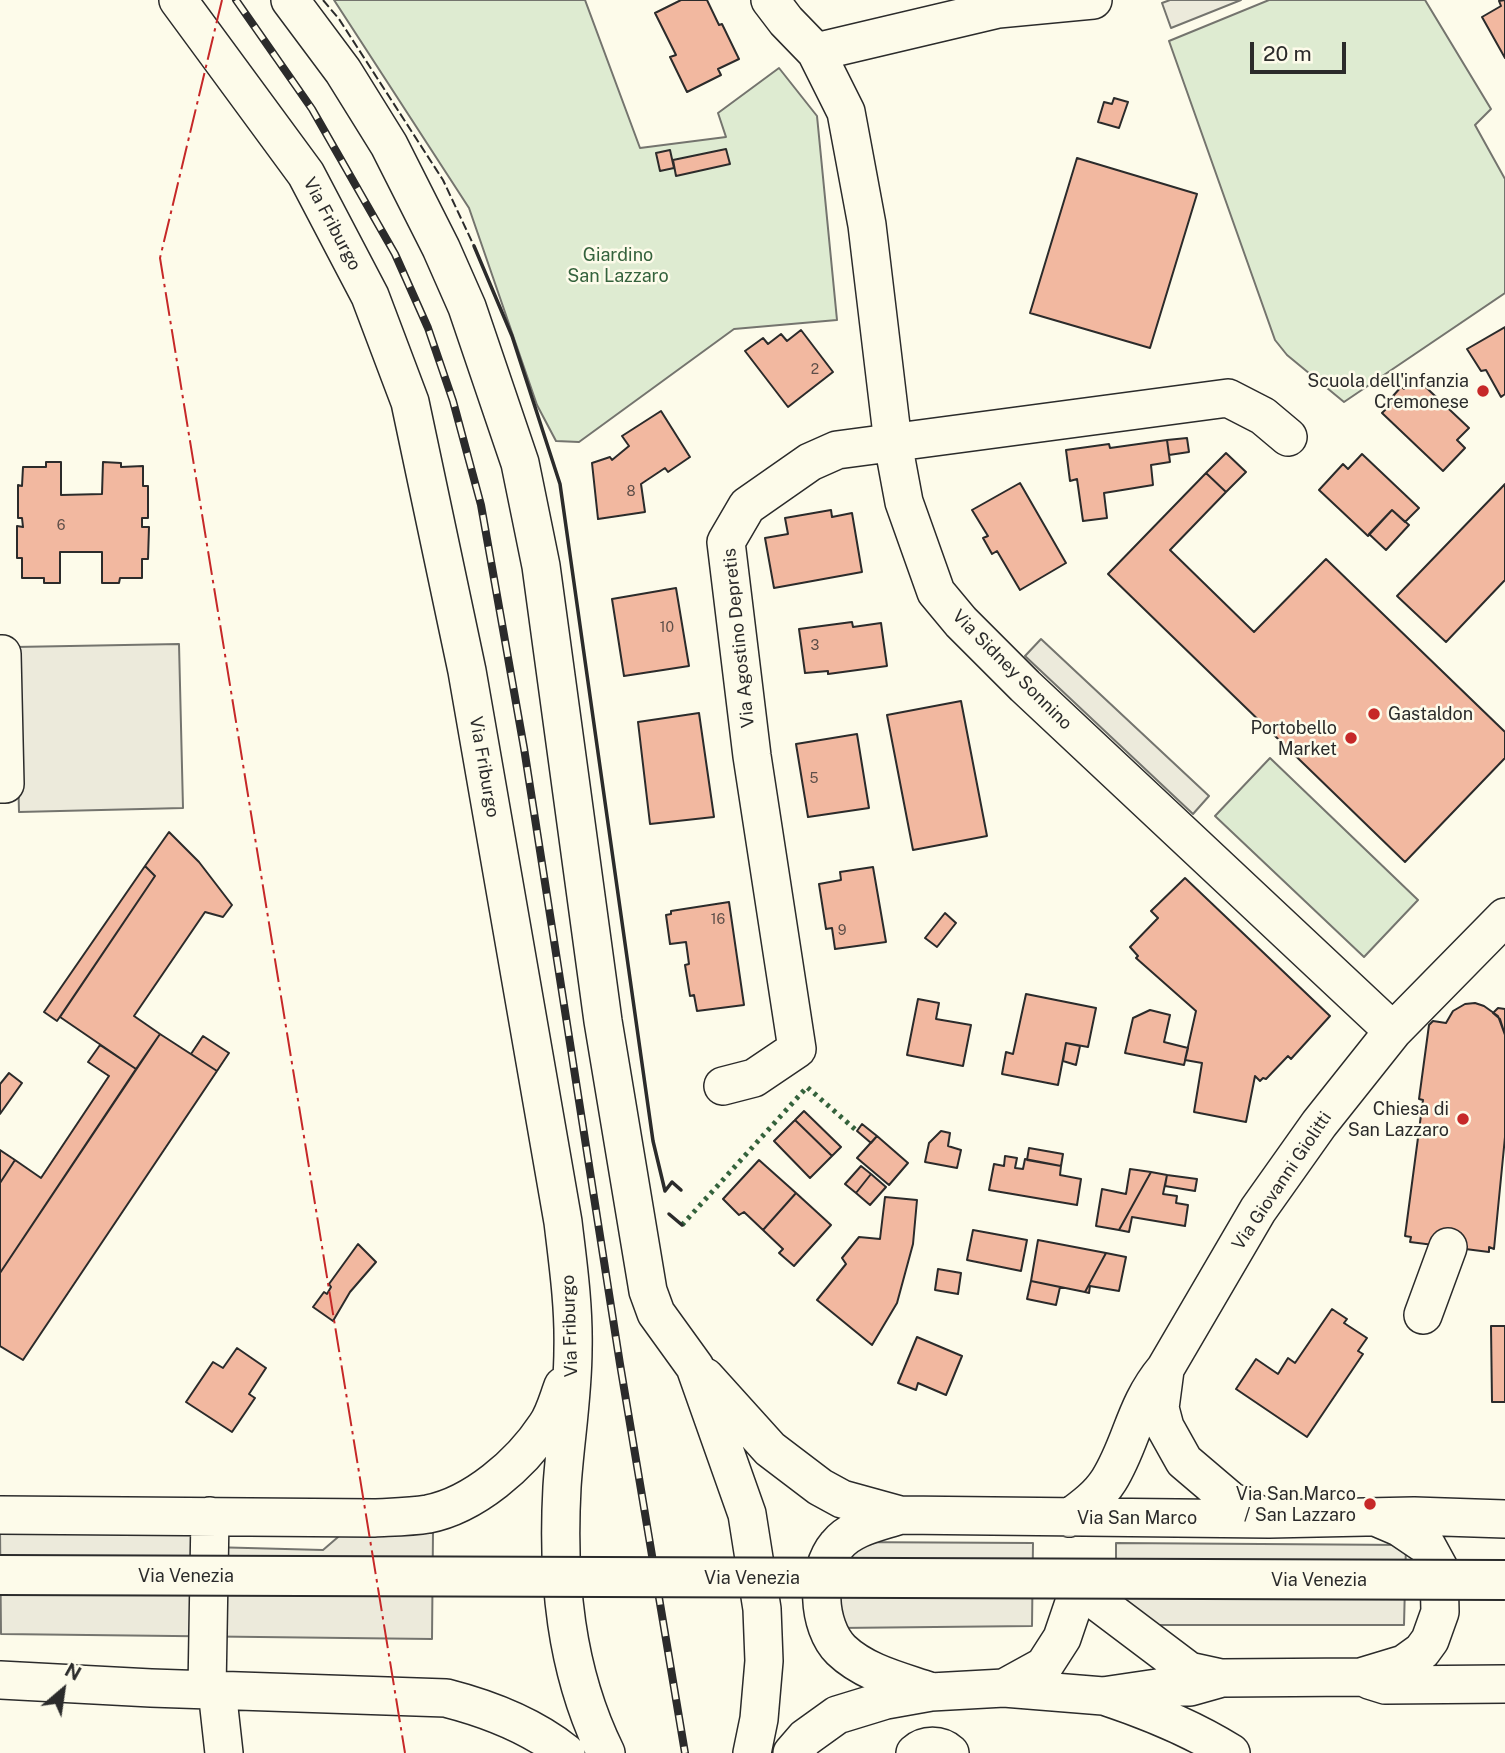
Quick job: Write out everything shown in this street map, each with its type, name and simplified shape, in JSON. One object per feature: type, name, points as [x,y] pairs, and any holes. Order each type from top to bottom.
[{"type":"main road","name":"Via Venezia","points":[[0,1575],[1505,1580]]},
{"type":"street","name":"Via Friburgo","points":[[178,0],[306,174],[370,296],[410,402],[467,671],[563,1222],[573,1308],[569,1433],[562,1487],[563,1598],[567,1632],[581,1693],[606,1753]]},
{"type":"street","points":[[290,0],[343,71],[389,145],[441,247],[467,307],[520,463],[541,566],[603,1021],[648,1291],[656,1312],[695,1367],[747,1514],[758,1583],[764,1661],[752,1753]]},
{"type":"street","name":"Via Sidney Sonnino","points":[[770,0],[816,52],[846,112],[867,225],[893,443],[904,502],[936,592],[961,622],[1035,696],[1393,1031]]},
{"type":"street","points":[[816,52],[997,4],[1093,0]]},
{"type":"street","name":"Via Agostino Depretis","points":[[723,1086],[754,1079],[797,1049],[752,756],[726,542],[747,506],[810,462],[837,450],[1228,398],[1263,416],[1288,437]]},
{"type":"street","points":[[2,653],[2,784]]},
{"type":"street","name":"Via Giovanni Giolitti","points":[[1069,1518],[1093,1499],[1109,1480],[1150,1388],[1165,1369],[1258,1210],[1319,1124],[1393,1031],[1505,917]]},
{"type":"street","points":[[1423,1315],[1448,1247]]},
{"type":"street","points":[[0,1515],[210,1528],[429,1513],[467,1500],[490,1486],[513,1464],[547,1425],[573,1365]]},
{"type":"street","name":"Via San Marco","points":[[695,1367],[770,1449],[820,1487],[842,1499],[900,1515],[1269,1519],[1375,1516],[1505,1519]]},
{"type":"street","name":"Via Giovanni Giolitti","points":[[1165,1369],[1160,1408],[1165,1427],[1184,1461],[1231,1501],[1269,1519]]},
{"type":"street","name":"Via San Marco","points":[[900,1515],[861,1528],[836,1546],[824,1570],[822,1607],[827,1628],[841,1650],[861,1665],[885,1677],[931,1692]]},
{"type":"street","name":"Via San Marco","points":[[792,1753],[806,1738],[837,1715],[886,1700],[931,1692],[1004,1689],[1102,1696],[1164,1687],[1190,1687],[1222,1678],[1361,1677],[1404,1664],[1422,1651],[1430,1640],[1440,1612],[1440,1568],[1427,1546],[1375,1516]]},
{"type":"street","points":[[210,1528],[212,1690],[224,1753]]},
{"type":"street","points":[[851,1586],[1401,1590]]},
{"type":"street","points":[[1079,1588],[1189,1671],[1222,1678]]},
{"type":"street","points":[[1004,1689],[1044,1666],[1062,1638],[1079,1588]]},
{"type":"street","name":"Via San Marco","points":[[1361,1677],[1385,1685],[1505,1684]]},
{"type":"street","points":[[0,1681],[446,1698],[471,1704],[520,1723],[566,1753]]},
{"type":"street","points":[[1102,1696],[1194,1733],[1231,1753]]},
{"type":"street","points":[[1153,1716],[1171,1733],[1185,1753]]},
{"type":"street","points":[[915,1753],[930,1746],[945,1749],[950,1753]]},
{"type":"green space","name":"Giardino San Lazzaro","points":[[334,0],[585,0],[640,148],[726,137],[718,113],[779,68],[817,116],[837,320],[734,329],[579,442],[556,441],[537,405],[469,208]]},
{"type":"green space","points":[[1269,0],[1425,0],[1491,109],[1475,125],[1505,179],[1505,293],[1344,402],[1287,355],[1275,340],[1169,41]]},
{"type":"green space","points":[[1270,758],[1418,900],[1364,957],[1215,816]]},
{"type":"shaded area","points":[[1170,0],[1241,0],[1171,28],[1162,3]]},
{"type":"shaded area","points":[[1041,639],[1209,796],[1193,814],[1025,656]]},
{"type":"shaded area","points":[[179,644],[183,808],[19,812],[15,647]]},
{"type":"shaded area","points":[[0,1528],[204,1530],[210,1547],[323,1550],[345,1531],[433,1533],[432,1639],[1,1634]]},
{"type":"shaded area","points":[[839,1542],[1033,1543],[1032,1626],[838,1628]]},
{"type":"shaded area","points":[[1116,1543],[1406,1545],[1404,1625],[1116,1625]]},
{"type":"building","points":[[681,0],[707,0],[739,59],[718,69],[721,75],[687,92],[670,57],[676,55],[655,13]]},
{"type":"building","points":[[1505,0],[1505,58],[1482,17],[1501,6],[1499,1]]},
{"type":"building","points":[[1114,98],[1128,102],[1119,128],[1098,122],[1104,102],[1112,104]]},
{"type":"building","points":[[726,149],[730,164],[676,176],[673,160]]},
{"type":"building","points":[[670,150],[674,168],[660,171],[656,153]]},
{"type":"building","points":[[1077,158],[1197,194],[1150,348],[1030,313]]},
{"type":"building","points":[[1505,327],[1505,394],[1501,397],[1486,370],[1481,371],[1467,349]]},
{"type":"building","points":[[801,330],[833,372],[788,407],[745,351],[763,338],[768,344],[781,334],[787,341]]},
{"type":"building","points":[[1415,377],[1469,428],[1457,440],[1465,448],[1443,471],[1382,413],[1396,399],[1393,396],[1401,387],[1404,389]]},
{"type":"building","points":[[661,411],[690,457],[668,472],[665,468],[641,484],[645,512],[598,519],[592,463],[610,457],[612,460],[629,446],[622,436]]},
{"type":"building","points":[[1187,438],[1189,452],[1169,455],[1167,440]]},
{"type":"building","points":[[1167,440],[1170,462],[1151,465],[1153,485],[1104,493],[1107,518],[1083,521],[1077,479],[1070,481],[1066,450],[1109,444],[1110,448]]},
{"type":"building","points":[[1226,453],[1246,472],[1226,492],[1206,473]]},
{"type":"building","points":[[1362,454],[1419,508],[1405,522],[1392,510],[1368,536],[1319,490],[1343,464],[1348,469]]},
{"type":"building","points":[[46,462],[61,462],[61,495],[102,494],[103,462],[121,463],[121,467],[143,466],[143,486],[148,486],[148,518],[142,518],[142,527],[149,527],[148,559],[142,559],[142,578],[120,578],[119,583],[102,583],[102,552],[60,552],[60,583],[44,583],[44,578],[22,578],[22,558],[17,558],[17,526],[23,527],[22,518],[18,518],[18,485],[22,486],[23,467],[46,467]]},
{"type":"building","points":[[1206,473],[1226,492],[1170,550],[1254,632],[1326,559],[1505,732],[1505,758],[1405,862],[1108,574]]},
{"type":"building","points":[[1020,483],[1066,563],[1020,590],[997,551],[992,554],[983,538],[988,536],[972,510]]},
{"type":"building","points":[[1505,484],[1505,580],[1446,642],[1397,596]]},
{"type":"building","points":[[831,510],[832,517],[852,513],[862,572],[774,588],[765,538],[788,534],[785,518]]},
{"type":"building","points":[[1392,510],[1409,525],[1386,550],[1369,534]]},
{"type":"building","points":[[676,588],[689,666],[624,676],[612,599]]},
{"type":"building","points":[[852,622],[853,627],[881,623],[887,666],[828,674],[828,671],[805,673],[799,629]]},
{"type":"building","points":[[961,701],[987,836],[913,850],[887,715]]},
{"type":"building","points":[[699,713],[714,817],[650,824],[638,722]]},
{"type":"building","points":[[857,734],[869,808],[808,817],[796,744]]},
{"type":"building","points":[[169,832],[199,862],[232,905],[223,917],[205,912],[134,1016],[160,1034],[136,1069],[60,1017],[155,876],[145,866]]},
{"type":"building","points":[[145,866],[155,876],[57,1021],[44,1012]]},
{"type":"building","points":[[873,867],[886,942],[835,949],[832,928],[826,929],[819,884],[841,880],[840,872]]},
{"type":"building","points":[[1185,878],[1330,1016],[1291,1059],[1288,1056],[1266,1079],[1260,1081],[1255,1076],[1246,1122],[1194,1112],[1202,1063],[1185,1060],[1196,1011],[1136,958],[1138,956],[1130,947],[1158,918],[1151,911]]},
{"type":"building","points":[[729,902],[744,1005],[697,1011],[694,995],[690,996],[685,965],[689,964],[686,942],[670,944],[666,915],[671,914],[671,911]]},
{"type":"building","points":[[945,913],[956,923],[937,947],[925,938]]},
{"type":"building","points":[[1026,994],[1096,1008],[1088,1047],[1066,1043],[1058,1085],[1002,1074],[1006,1052],[1013,1054]]},
{"type":"building","points":[[918,999],[939,1003],[936,1019],[971,1025],[963,1066],[907,1055]]},
{"type":"building","name":"Chiesa di San Lazzaro","points":[[1475,1003],[1498,1016],[1505,1035],[1505,1137],[1494,1249],[1489,1247],[1489,1252],[1410,1242],[1411,1237],[1405,1236],[1423,1100],[1419,1099],[1429,1025],[1433,1021],[1446,1023],[1453,1011],[1465,1004]]},
{"type":"building","points":[[1498,1008],[1505,1009],[1505,1035],[1500,1019],[1493,1013]]},
{"type":"building","points":[[1150,1010],[1170,1015],[1164,1042],[1188,1048],[1184,1065],[1125,1053],[1133,1018]]},
{"type":"building","points":[[160,1034],[217,1071],[23,1360],[0,1346],[0,1273]]},
{"type":"building","points":[[203,1036],[229,1053],[217,1071],[191,1054]]},
{"type":"building","points":[[1066,1043],[1080,1046],[1076,1065],[1063,1061]]},
{"type":"building","points":[[100,1045],[136,1069],[0,1273],[0,1183],[15,1160],[41,1178],[109,1076],[88,1062]]},
{"type":"building","points":[[9,1073],[22,1083],[0,1114],[0,1084]]},
{"type":"building","points":[[804,1111],[841,1147],[832,1156],[795,1120]]},
{"type":"building","points":[[795,1120],[832,1156],[810,1178],[774,1141]]},
{"type":"building","points":[[862,1124],[877,1136],[871,1143],[857,1131]]},
{"type":"building","points":[[941,1131],[950,1133],[948,1146],[961,1150],[957,1168],[925,1162],[929,1143]]},
{"type":"building","points":[[877,1136],[908,1163],[889,1185],[857,1158]]},
{"type":"building","points":[[1029,1148],[1063,1154],[1061,1166],[1027,1160]]},
{"type":"building","points":[[0,1150],[15,1160],[0,1183]]},
{"type":"building","points":[[1005,1156],[1017,1158],[1015,1168],[1023,1169],[1025,1159],[1061,1166],[1060,1175],[1081,1179],[1077,1205],[989,1190],[994,1164],[1004,1166]]},
{"type":"building","points":[[759,1160],[796,1193],[763,1230],[744,1212],[739,1215],[723,1199]]},
{"type":"building","points":[[861,1166],[871,1174],[856,1193],[845,1184]]},
{"type":"building","points":[[1130,1169],[1151,1172],[1119,1230],[1096,1226],[1102,1189],[1126,1194]]},
{"type":"building","points":[[1151,1172],[1167,1175],[1163,1194],[1177,1196],[1176,1203],[1188,1205],[1185,1226],[1132,1217],[1129,1232],[1119,1230]]},
{"type":"building","points":[[871,1174],[886,1187],[870,1205],[856,1193]]},
{"type":"building","points":[[1167,1175],[1197,1179],[1195,1191],[1165,1186]]},
{"type":"building","points":[[796,1193],[831,1225],[794,1266],[779,1253],[783,1249],[763,1230]]},
{"type":"building","points":[[885,1197],[917,1200],[913,1244],[897,1303],[872,1345],[817,1300],[846,1264],[842,1258],[859,1237],[880,1239]]},
{"type":"building","points":[[973,1230],[1027,1240],[1021,1271],[967,1260]]},
{"type":"building","points":[[1038,1240],[1106,1253],[1085,1292],[1031,1281]]},
{"type":"building","points":[[358,1244],[376,1262],[350,1292],[333,1321],[313,1307],[324,1292],[327,1294],[331,1287],[329,1284]]},
{"type":"building","points":[[1106,1253],[1126,1257],[1119,1291],[1090,1286],[1089,1293],[1085,1292]]},
{"type":"building","points":[[938,1269],[961,1273],[958,1294],[935,1290]]},
{"type":"building","points":[[1031,1281],[1060,1287],[1056,1305],[1027,1299]]},
{"type":"building","points":[[1332,1309],[1347,1319],[1344,1323],[1367,1338],[1358,1351],[1363,1354],[1307,1437],[1236,1389],[1256,1359],[1278,1374],[1288,1358],[1295,1363]]},
{"type":"building","points":[[1491,1326],[1505,1326],[1505,1402],[1492,1402]]},
{"type":"building","points":[[917,1337],[962,1356],[946,1395],[918,1383],[916,1390],[898,1383]]},
{"type":"building","points":[[237,1348],[266,1368],[249,1394],[255,1398],[232,1432],[186,1402],[213,1362],[223,1368]]},
{"type":"railway","points":[[236,0],[312,109],[395,254],[428,328],[453,401],[481,505],[524,748],[620,1364],[685,1753]]},
{"type":"hedge","points":[[682,1225],[807,1087],[857,1131]]},
{"type":"fence","points":[[323,0],[339,19],[443,180],[474,246]]},
{"type":"wall","points":[[474,246],[512,336],[560,484],[653,1141],[665,1191],[672,1182],[681,1190]]},
{"type":"wall","points":[[669,1214],[682,1225]]},
{"type":"power","points":[[222,0],[160,258],[405,1753]]},
{"type":"place","name":"Scuola dell'infanzia Cremonese","points":[[1483,391]]},
{"type":"place","name":"Gastaldon","points":[[1374,714]]},
{"type":"place","name":"Portobello Market","points":[[1351,738]]},
{"type":"place","name":"Chiesa di San Lazzaro","points":[[1463,1119]]},
{"type":"place","name":"Via San Marco / San Lazzaro","points":[[1370,1504]]}]
